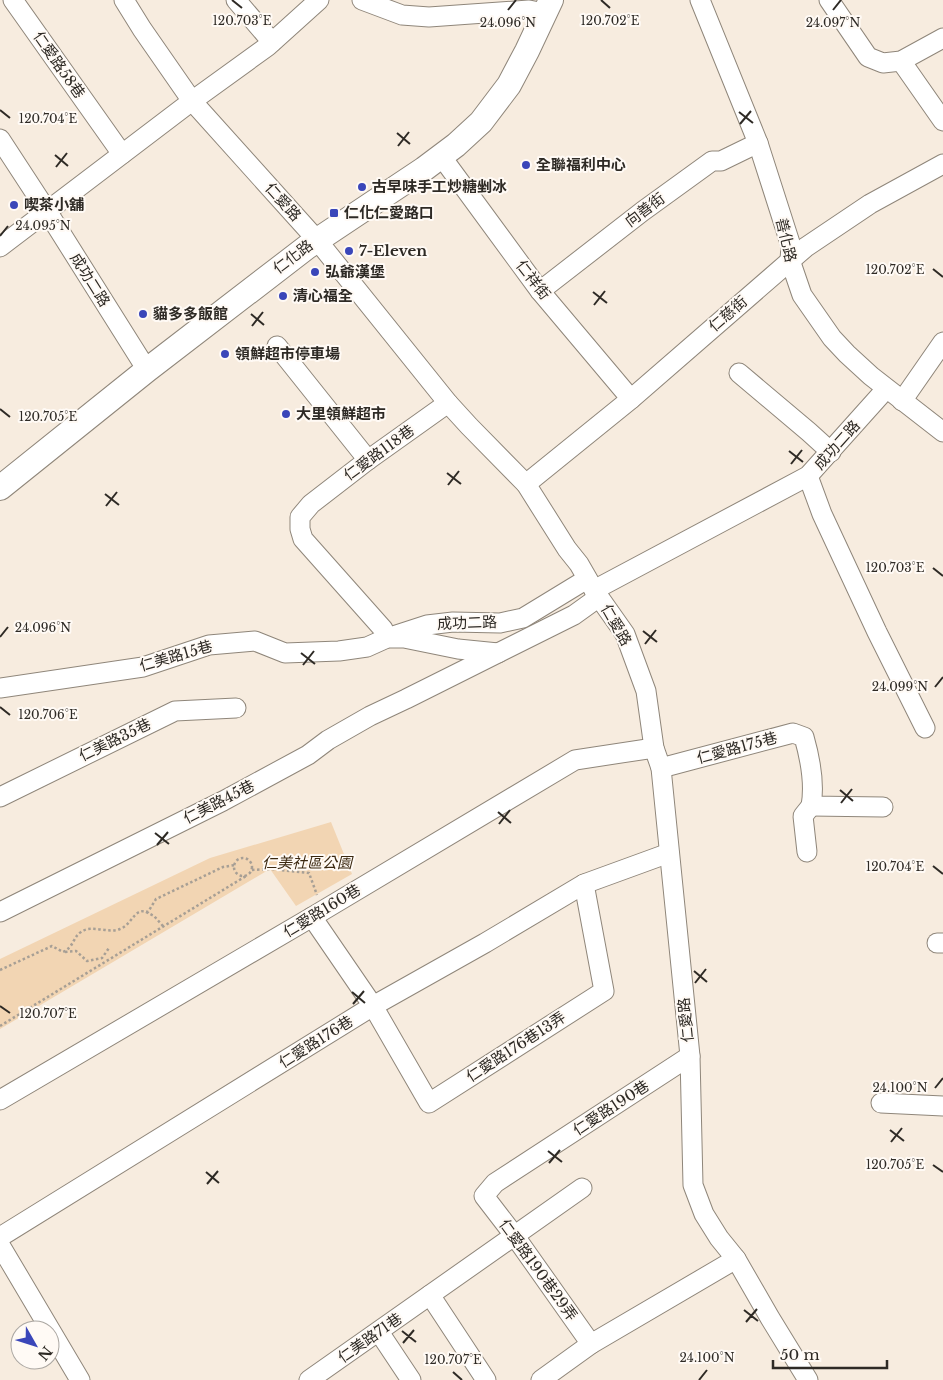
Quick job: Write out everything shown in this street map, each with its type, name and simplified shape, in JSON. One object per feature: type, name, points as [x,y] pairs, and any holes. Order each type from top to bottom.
[{"type":"main road","name":"仁化路","points":[[0,488],[148,370],[317,240],[456,145],[481,122],[509,85],[547,7]]},
{"type":"street","name":"仁愛路58巷","points":[[14,0],[122,154]]},
{"type":"street","name":"仁愛路","points":[[124,0],[142,30],[192,101],[317,240],[448,403],[526,484],[625,634],[646,691],[654,748],[661,768],[690,1056],[693,1185],[704,1214],[719,1238],[736,1259],[808,1380]]},
{"type":"street","points":[[236,0],[272,42]]},
{"type":"street","points":[[0,247],[272,42],[319,0]]},
{"type":"street","points":[[362,0],[402,15],[429,17],[547,7]]},
{"type":"street","name":"善化路","points":[[700,0],[758,143],[791,246],[790,260],[802,295],[847,354],[886,389],[943,432]]},
{"type":"street","points":[[829,0],[868,57],[883,63],[901,61],[943,38]]},
{"type":"street","points":[[901,61],[943,121]]},
{"type":"street","name":"成功二路","points":[[0,139],[148,370]]},
{"type":"street","name":"向善街","points":[[540,291],[643,211],[712,161],[722,160],[758,143]]},
{"type":"street","name":"仁祥街","points":[[441,156],[540,291],[631,399]]},
{"type":"street","name":"仁慈街","points":[[526,484],[631,399],[806,247],[870,204],[943,164]]},
{"type":"street","points":[[902,401],[943,342]]},
{"type":"street","points":[[277,346],[368,460]]},
{"type":"street","points":[[739,373],[831,452]]},
{"type":"street","name":"成功二路","points":[[387,638],[427,625],[452,622],[500,622],[523,618],[594,588],[808,476],[886,389]]},
{"type":"street","name":"仁愛路118巷","points":[[387,638],[383,629],[303,539],[300,529],[300,518],[311,504],[368,460],[448,403]]},
{"type":"street","points":[[808,476],[822,514],[877,632],[925,728]]},
{"type":"street","name":"成功二路","points":[[406,699],[574,614],[594,588]]},
{"type":"street","name":"仁美路15巷","points":[[0,688],[143,667],[209,645],[255,641],[285,653],[367,647],[387,638],[404,638],[458,649],[498,653]]},
{"type":"street","name":"仁美路45巷","points":[[0,912],[223,801],[308,755],[328,740],[370,716],[406,699]]},
{"type":"street","name":"仁美路35巷","points":[[0,797],[175,711],[236,708]]},
{"type":"street","name":"仁愛路175巷","points":[[661,768],[792,733],[804,737],[813,792],[810,806],[803,816],[807,852]]},
{"type":"street","name":"仁愛路160巷","points":[[0,1100],[574,760],[654,748]]},
{"type":"street","points":[[810,806],[882,806]]},
{"type":"street","name":"仁愛路176巷","points":[[0,1237],[373,1006],[485,943],[584,884],[669,853]]},
{"type":"street","name":"仁愛路176巷13弄","points":[[373,1006],[429,1102],[604,991],[584,884]]},
{"type":"street","points":[[318,913],[373,1006]]},
{"type":"street","name":"仁愛路190巷","points":[[484,1196],[495,1183],[690,1056]]},
{"type":"street","points":[[881,1103],[943,1106]]},
{"type":"street","points":[[486,1380],[430,1294],[582,1188]]},
{"type":"street","name":"仁愛路190巷29弄","points":[[484,1196],[514,1235],[590,1344]]},
{"type":"street","points":[[0,1245],[80,1380]]},
{"type":"street","points":[[541,1380],[590,1344],[736,1259]]},
{"type":"street","name":"仁美路71巷","points":[[309,1380],[430,1294]]},
{"type":"street","points":[[379,1332],[411,1380]]},
{"type":"path","points":[[0,1026],[251,873],[251,863],[247,859],[238,860],[234,868],[237,874],[246,876]]},
{"type":"path","points":[[63,952],[69,950],[81,931],[89,929],[117,930],[125,927],[137,912],[143,910],[148,912],[156,899],[223,867],[235,865]]},
{"type":"path","points":[[252,870],[271,869],[309,873],[318,913]]},
{"type":"path","points":[[143,910],[154,916],[163,926]]},
{"type":"path","points":[[0,970],[52,946],[63,952],[76,951],[88,962],[102,958],[109,948]]},
{"type":"path","points":[[102,958],[103,964]]},
{"type":"green space","name":"仁美社區公園","points":[[331,822],[352,874],[296,906],[270,869],[0,1029],[0,959],[210,858]]},
{"type":"place","name":"全聯福利中心","points":[[526,165]]},
{"type":"place","name":"古早味手工炒糖剉冰","points":[[362,187]]},
{"type":"place","name":"喫茶小舖","points":[[14,205]]},
{"type":"place","name":"仁化仁愛路口","points":[[334,213]]},
{"type":"place","name":"7-Eleven","points":[[349,251]]},
{"type":"place","name":"弘爺漢堡","points":[[315,272]]},
{"type":"place","name":"清心福全","points":[[283,296]]},
{"type":"place","name":"貓多多飯館","points":[[143,314]]},
{"type":"place","name":"領鮮超市停車場","points":[[225,354]]},
{"type":"place","name":"大里領鮮超市","points":[[286,414]]}]
